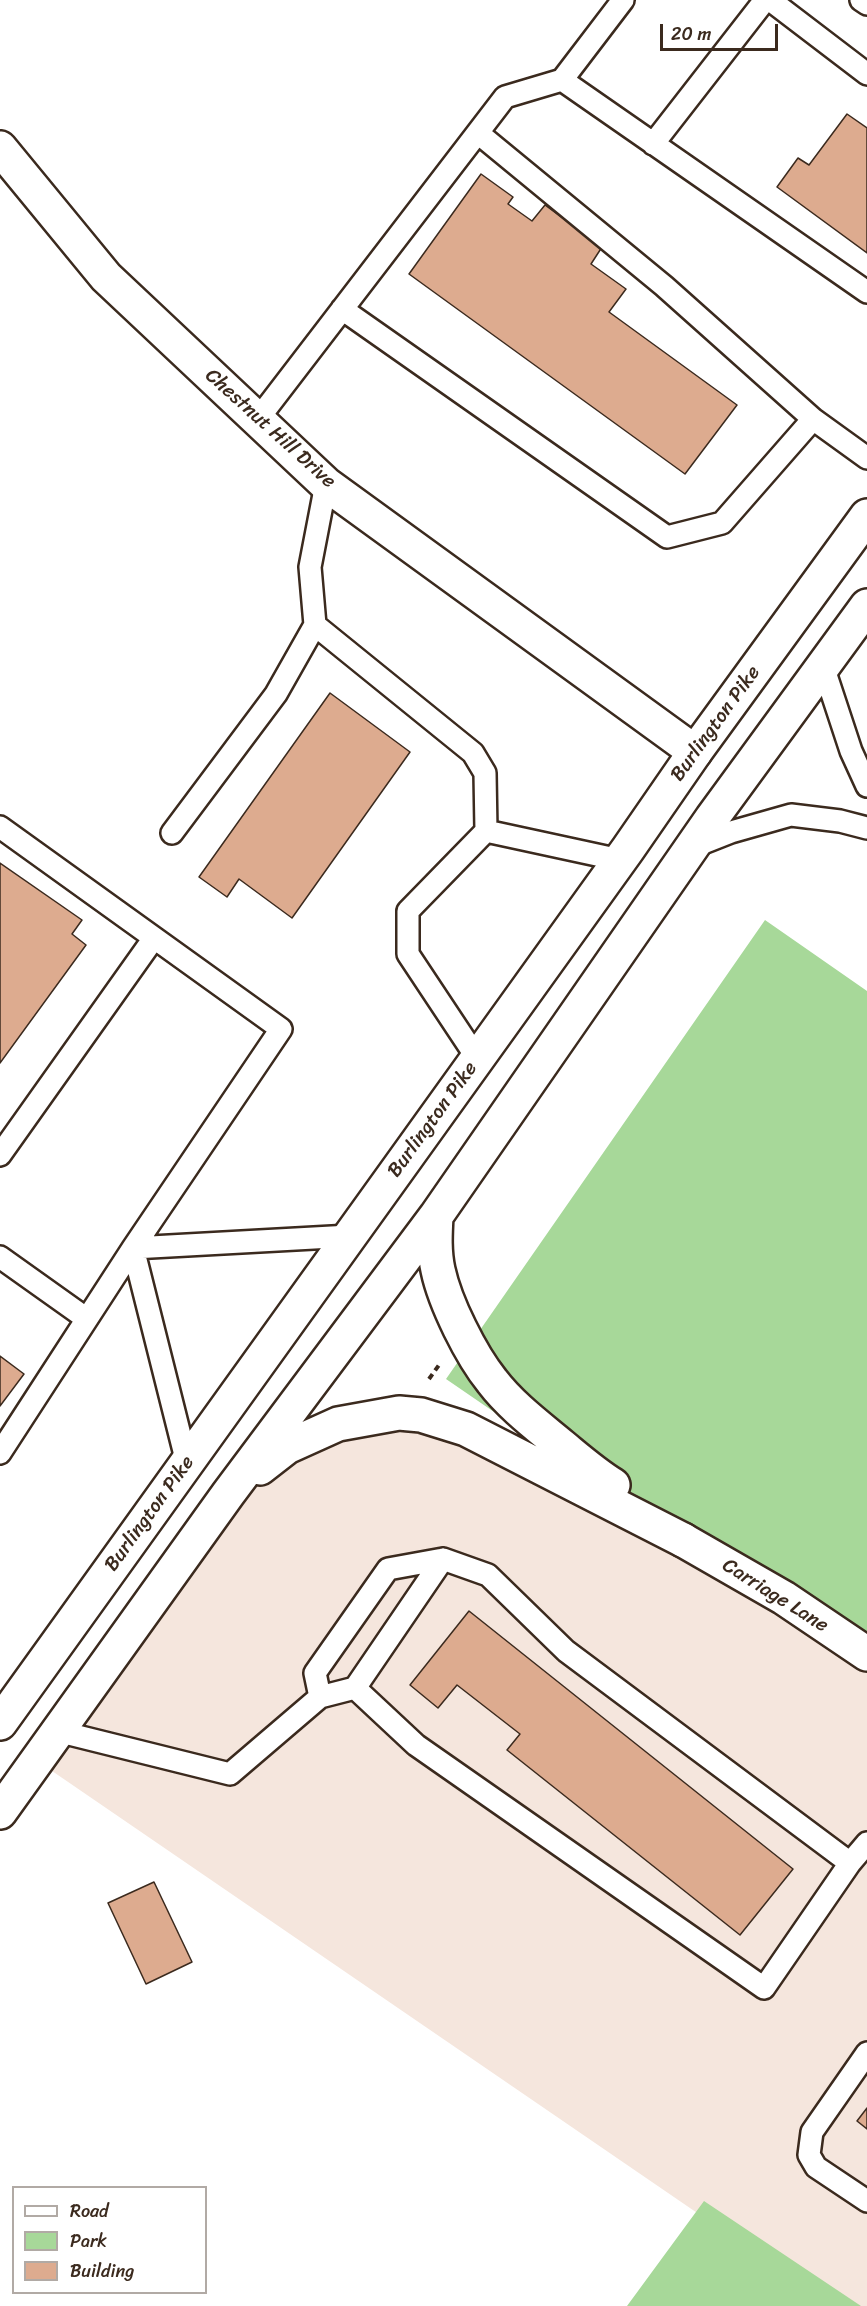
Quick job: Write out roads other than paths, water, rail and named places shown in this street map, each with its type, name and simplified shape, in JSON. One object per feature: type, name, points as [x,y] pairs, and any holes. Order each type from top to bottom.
[{"type":"main road","name":"Chestnut Hill Drive","points":[[0,148],[106,277],[326,484],[695,752]]},
{"type":"main road","name":"Burlington Pike","points":[[0,1723],[620,860],[695,752],[867,516]]},
{"type":"main road","points":[[0,1812],[228,1494],[436,1216],[692,847],[867,606]]},
{"type":"main road","points":[[436,1216],[434,1246],[445,1293],[469,1345],[492,1382],[542,1430],[683,1540]]},
{"type":"main road","points":[[228,1494],[287,1447],[309,1435],[338,1424],[399,1413],[421,1415],[466,1429],[683,1540]]},
{"type":"main road","name":"Carriage Lane","points":[[683,1540],[784,1598],[867,1654]]},
{"type":"lane","points":[[258,418],[505,97],[562,80],[623,0]]},
{"type":"lane","points":[[653,144],[765,0]]},
{"type":"lane","points":[[770,0],[867,74]]},
{"type":"lane","points":[[861,0],[867,4]]},
{"type":"lane","points":[[562,80],[867,292]]},
{"type":"lane","points":[[478,133],[664,286],[813,419],[867,458]]},
{"type":"lane","points":[[342,309],[667,537],[722,524],[813,419]]},
{"type":"lane","points":[[172,833],[276,694],[315,625],[310,567],[326,484]]},
{"type":"lane","points":[[315,625],[473,753],[485,773],[486,831],[408,911],[408,954],[477,1058]]},
{"type":"lane","points":[[823,666],[851,751],[867,786]]},
{"type":"lane","points":[[692,847],[731,832],[791,815],[840,821],[867,828]]},
{"type":"lane","points":[[0,827],[281,1029],[133,1248],[0,1453]]},
{"type":"lane","points":[[486,831],[620,860]]},
{"type":"lane","points":[[0,1155],[154,938]]},
{"type":"lane","points":[[133,1248],[350,1236]]},
{"type":"lane","points":[[133,1248],[187,1463]]},
{"type":"lane","points":[[0,1257],[87,1319]]},
{"type":"lane","points":[[57,1731],[230,1774],[320,1696],[356,1688],[443,1559]]},
{"type":"lane","points":[[320,1696],[315,1673],[388,1569],[443,1559],[488,1575],[566,1652],[850,1863]]},
{"type":"lane","points":[[356,1688],[416,1745],[764,1988],[850,1863],[867,1843]]},
{"type":"lane","points":[[867,2053],[812,2132],[809,2155],[816,2168],[867,2201]]}]
